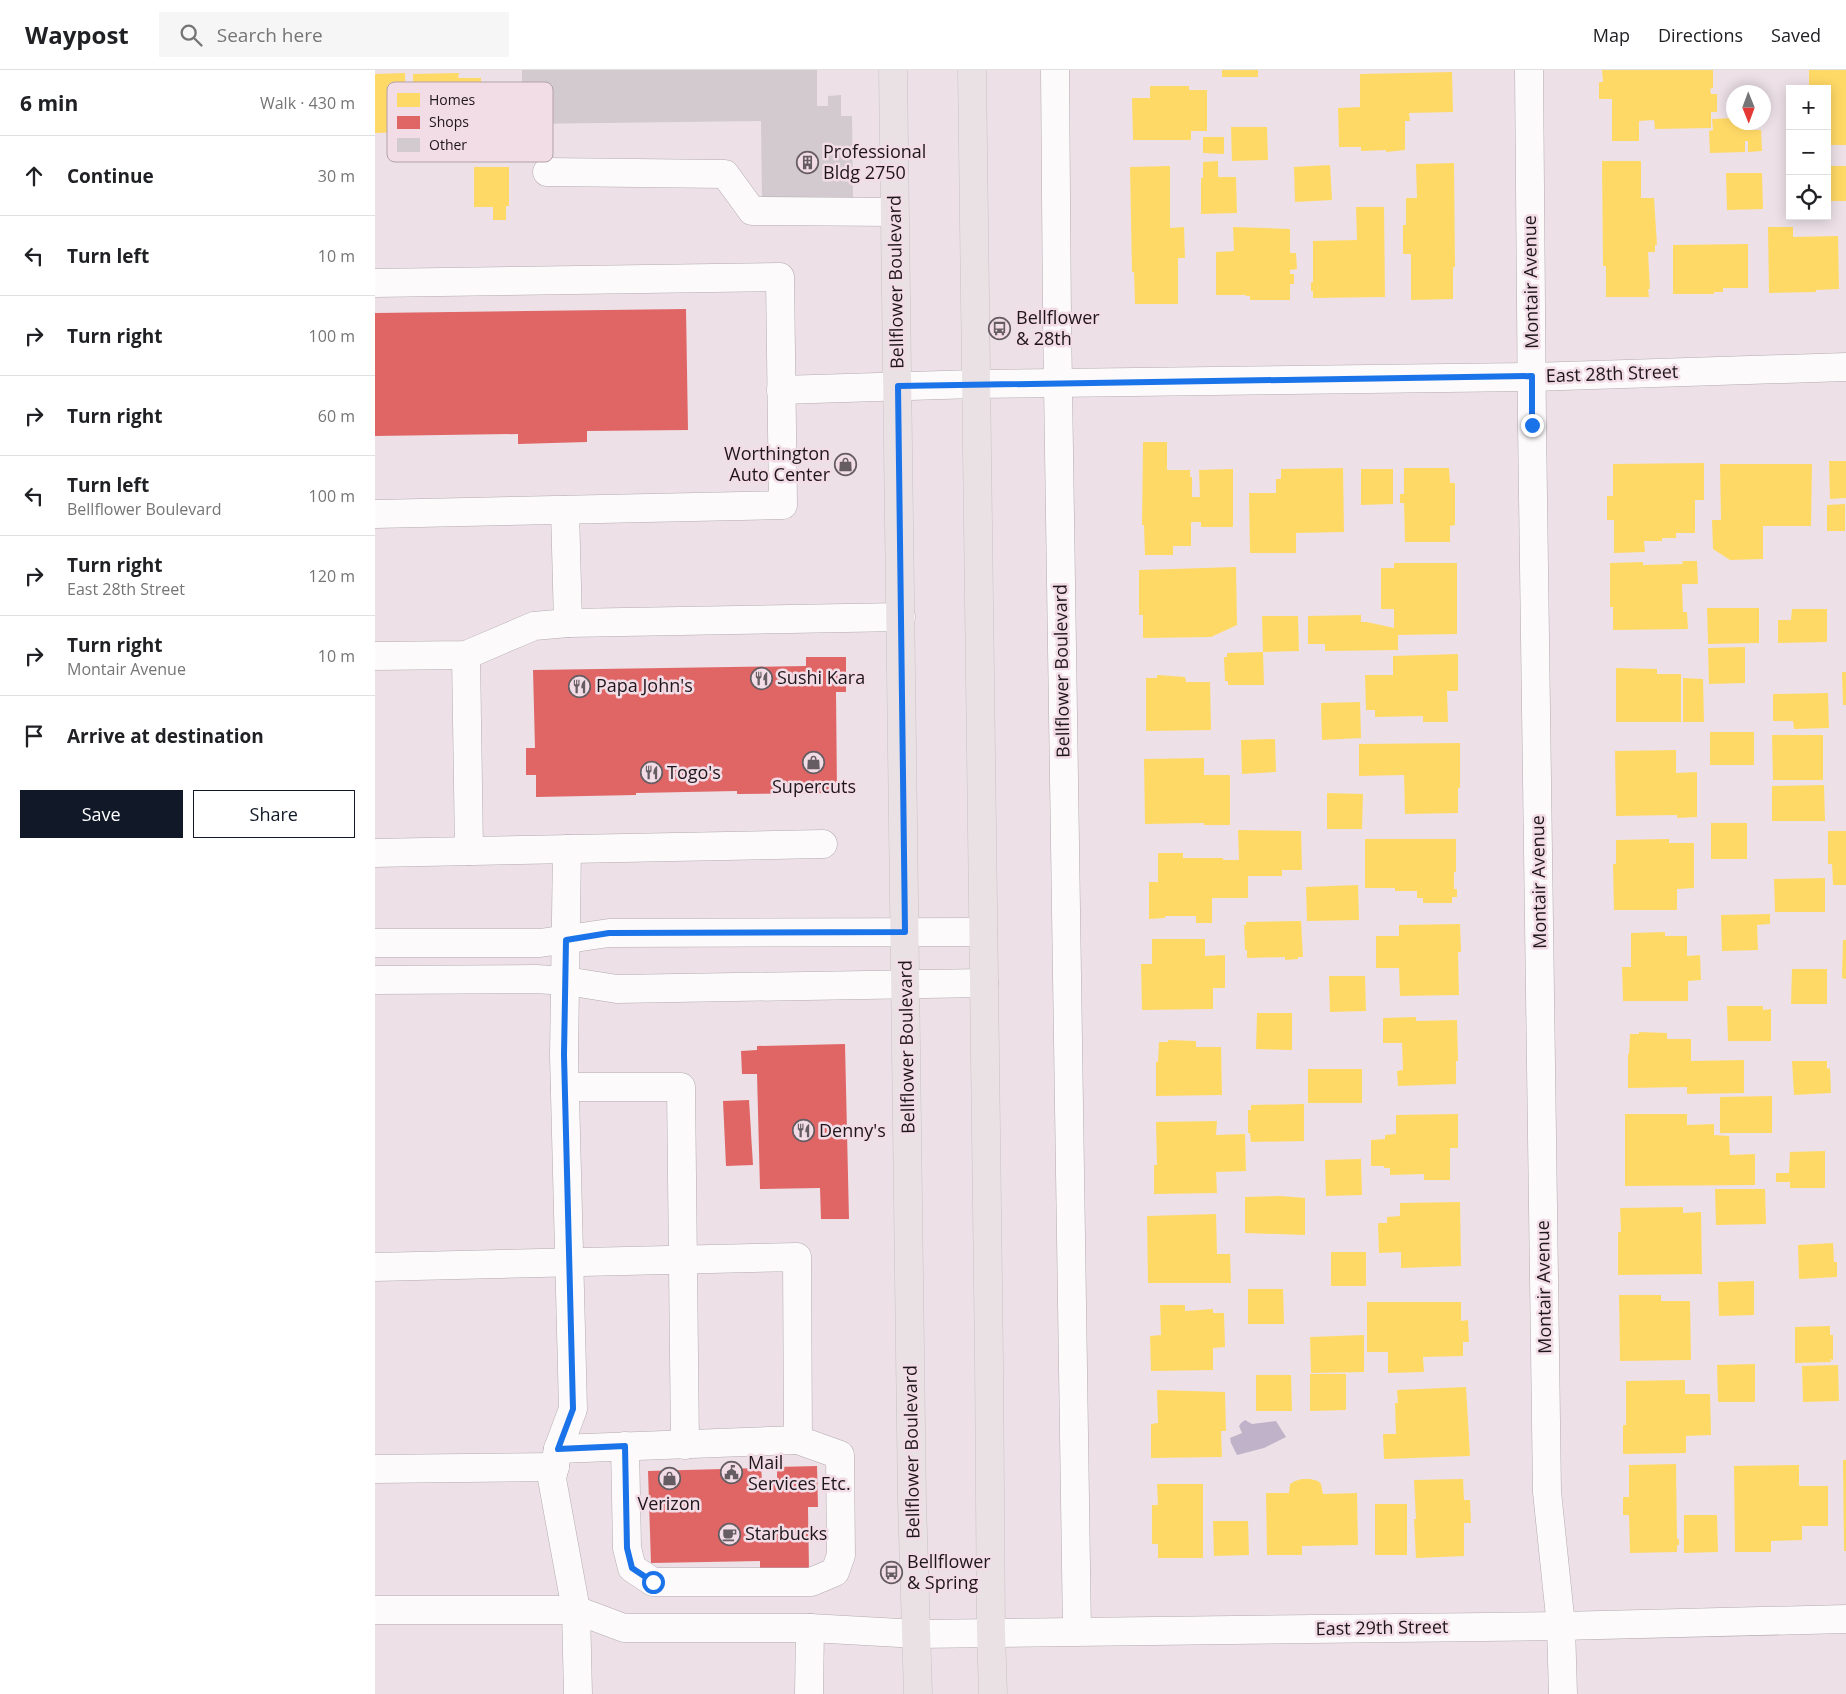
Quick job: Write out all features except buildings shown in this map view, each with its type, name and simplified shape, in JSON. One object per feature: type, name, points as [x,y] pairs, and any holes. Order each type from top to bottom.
[{"type":"main road","name":"Bellflower Boulevard","points":[[893,70],[912,1502],[919,1694]]},
{"type":"main road","points":[[972,70],[993,1694]]},
{"type":"street","name":"Bellflower Boulevard","points":[[1055,70],[1077,1631]]},
{"type":"street","name":"Montair Avenue","points":[[1529,70],[1547,1492],[1561,1626],[1563,1694]]},
{"type":"street","points":[[547,172],[725,174],[752,211],[894,212]]},
{"type":"street","points":[[375,283],[780,277],[783,505],[375,514]]},
{"type":"street","name":"East 28th Street","points":[[781,390],[975,384],[1532,376],[1846,367]]},
{"type":"street","points":[[565,510],[568,623]]},
{"type":"street","points":[[375,656],[466,655],[533,626],[568,623],[901,617]]},
{"type":"street","points":[[466,655],[469,851]]},
{"type":"street","points":[[375,853],[823,844]]},
{"type":"street","points":[[567,849],[565,1087],[573,1409],[552,1479],[576,1610],[577,1694]]},
{"type":"street","points":[[375,943],[540,943],[609,933],[983,932]]},
{"type":"street","points":[[375,980],[566,980],[617,989],[984,983]]},
{"type":"street","points":[[565,1087],[681,1087],[685,1445]]},
{"type":"street","points":[[375,1267],[797,1257],[798,1440]]},
{"type":"street","points":[[375,1469],[557,1458],[625,1446],[798,1440],[839,1455],[841,1555],[835,1572],[811,1582],[653,1582],[632,1568],[627,1548],[625,1446]]},
{"type":"street","points":[[375,1610],[576,1610]]},
{"type":"street","name":"East 29th Street","points":[[576,1610],[624,1628],[810,1628],[918,1634],[1561,1626],[1846,1619]]},
{"type":"street","points":[[809,1694],[810,1628]]},
{"type":"shaded area","points":[[1245,1420],[1252,1424],[1276,1421],[1286,1437],[1264,1448],[1237,1455],[1230,1438],[1242,1433],[1239,1426]]},
{"type":"place","name":"Professional Bldg 2750","points":[[807,162]]},
{"type":"place","name":"Bellflower & 28th","points":[[1000,328]]},
{"type":"place","name":"Worthington Auto Center","points":[[846,464]]},
{"type":"place","name":"Sushi Kara","points":[[761,678]]},
{"type":"place","name":"Papa John's","points":[[580,686]]},
{"type":"place","name":"Supercuts","points":[[814,762]]},
{"type":"place","name":"Togo's","points":[[651,773]]},
{"type":"place","name":"Denny's","points":[[803,1131]]},
{"type":"place","name":"Mail Services Etc.","points":[[732,1473]]},
{"type":"place","name":"Verizon","points":[[669,1479]]},
{"type":"place","name":"Starbucks","points":[[729,1534]]},
{"type":"place","name":"Bellflower & Spring","points":[[891,1572]]},
{"type":"route","points":[[653,1582],[632,1568],[627,1548],[625,1446],[558,1449],[573,1409],[564,1055],[566,940],[609,933],[905,932],[898,386],[1532,376],[1532,425]]}]
